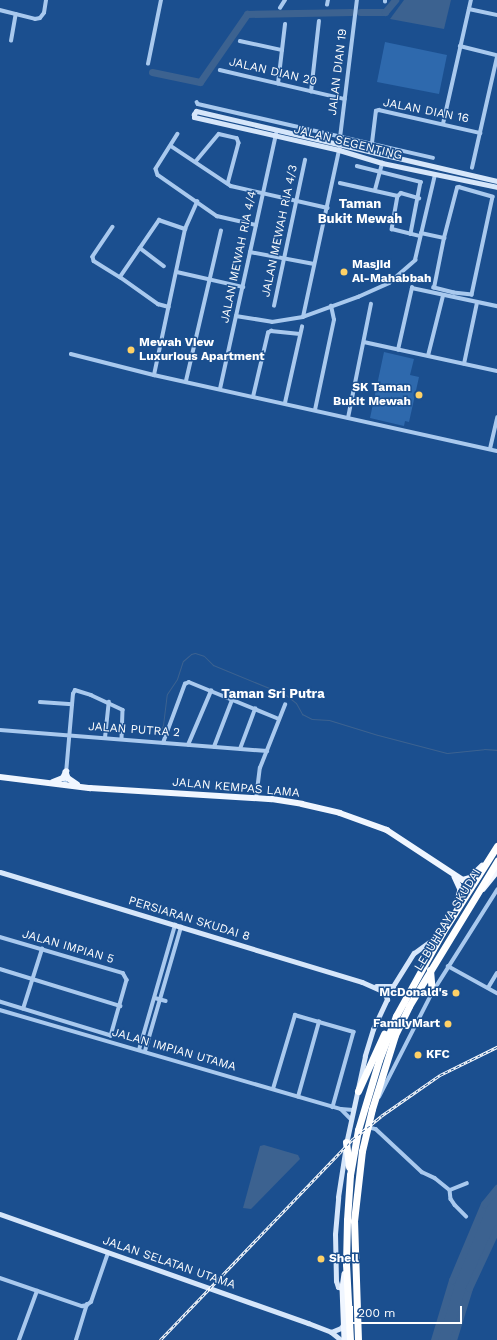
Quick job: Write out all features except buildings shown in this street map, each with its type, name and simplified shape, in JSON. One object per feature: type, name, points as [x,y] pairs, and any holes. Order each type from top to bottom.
[{"type":"highway","name":"LEBUHRAYA SKUDAI","points":[[350,1340],[346,1264],[347,1220],[350,1175],[358,1130],[379,1060],[396,1016],[442,933],[497,846]]},
{"type":"highway","name":"LEBUHRAYA SKUDAI","points":[[358,1340],[354,1221],[367,1127],[372,1109],[395,1035],[409,1006],[497,861]]},
{"type":"highway","points":[[430,970],[432,992]]},
{"type":"highway","points":[[358,1091],[384,1033],[396,1016]]},
{"type":"highway","points":[[346,1142],[350,1175]]},
{"type":"main road","points":[[31,781],[57,782],[63,778],[66,772]]},
{"type":"main road","points":[[66,772],[72,782],[90,788]]},
{"type":"main road","name":"JALAN KEMPAS LAMA","points":[[0,777],[90,788],[256,798],[302,804],[340,813],[387,830],[406,841],[453,875],[463,880],[468,880],[487,861]]},
{"type":"main road","points":[[471,902],[497,872]]},
{"type":"main road","points":[[453,875],[460,886],[461,894],[454,914]]},
{"type":"main road","name":"LEBUHRAYA SKUDAI","points":[[345,1340],[342,1288],[346,1264]]},
{"type":"street","points":[[0,10],[40,18],[44,13],[46,0]]},
{"type":"street","points":[[148,64],[161,0]]},
{"type":"street","points":[[280,8],[286,0]]},
{"type":"street","points":[[327,5],[328,0]]},
{"type":"street","name":"JALAN DIAN 19","points":[[303,317],[328,208],[339,148],[357,0]]},
{"type":"street","points":[[443,124],[471,0]]},
{"type":"street","points":[[469,9],[497,16]]},
{"type":"street","points":[[11,41],[16,14]]},
{"type":"street","points":[[311,92],[319,21]]},
{"type":"street","points":[[278,84],[285,24]]},
{"type":"street","points":[[240,41],[282,50]]},
{"type":"street","points":[[460,46],[497,56],[472,168]]},
{"type":"street","name":"JALAN DIAN 20","points":[[220,70],[345,99]]},
{"type":"street","points":[[197,102],[198,104],[433,158]]},
{"type":"street","name":"JALAN DIAN 16","points":[[372,143],[377,110],[480,133]]},
{"type":"street","name":"JALAN SEGENTING","points":[[497,181],[395,157],[339,148],[276,136],[195,114],[277,130],[339,148],[382,163],[497,187]]},
{"type":"street","name":"JALAN MEWAH RIA 4/4","points":[[220,389],[277,130]]},
{"type":"street","points":[[178,134],[172,146],[156,169],[156,173],[197,202],[223,218],[256,225]]},
{"type":"street","points":[[196,161],[219,134],[237,138],[239,143],[228,184]]},
{"type":"street","points":[[172,146],[228,184],[328,208]]},
{"type":"street","points":[[395,157],[399,159],[399,162],[395,165]]},
{"type":"street","name":"JALAN MEWAH RIA 4/3","points":[[274,306],[305,160]]},
{"type":"street","points":[[416,171],[412,165],[419,162]]},
{"type":"street","points":[[375,190],[382,163]]},
{"type":"street","points":[[357,166],[421,182],[411,234]]},
{"type":"street","points":[[236,316],[272,322],[303,317],[358,297],[389,283],[415,260],[435,175]]},
{"type":"street","points":[[340,183],[398,196],[401,193],[419,198]]},
{"type":"street","points":[[459,187],[493,197],[473,294],[470,295],[434,288],[444,238],[457,188],[459,187]]},
{"type":"street","points":[[398,196],[392,229],[411,234],[421,234],[444,238]]},
{"type":"street","points":[[154,374],[185,229],[197,202]]},
{"type":"street","points":[[120,277],[159,220],[185,229]]},
{"type":"street","points":[[113,227],[93,257],[93,260],[158,304],[169,307]]},
{"type":"street","points":[[186,381],[221,231]]},
{"type":"street","points":[[140,248],[164,266]]},
{"type":"street","points":[[250,252],[314,264]]},
{"type":"street","points":[[177,272],[243,287]]},
{"type":"street","points":[[398,350],[412,288],[443,296],[497,306]]},
{"type":"street","points":[[428,356],[443,296]]},
{"type":"street","points":[[464,364],[477,302]]},
{"type":"street","points":[[348,418],[372,304]]},
{"type":"street","points":[[315,410],[334,320],[331,306]]},
{"type":"street","points":[[285,403],[302,327]]},
{"type":"street","points":[[253,397],[268,333],[271,331],[300,334]]},
{"type":"street","points":[[364,342],[497,371]]},
{"type":"street","points":[[71,354],[253,397],[497,451]]},
{"type":"street","points":[[490,449],[497,418]]},
{"type":"street","points":[[163,743],[187,683],[211,691],[279,719]]},
{"type":"street","points":[[65,785],[73,694],[77,689],[109,702],[124,711],[122,739]]},
{"type":"street","points":[[188,745],[211,691]]},
{"type":"street","points":[[214,747],[232,700]]},
{"type":"street","points":[[40,702],[72,704]]},
{"type":"street","points":[[105,738],[109,702]]},
{"type":"street","points":[[256,798],[260,768],[285,705]]},
{"type":"street","points":[[240,749],[255,709]]},
{"type":"street","name":"JALAN PUTRA 2","points":[[0,730],[267,751]]},
{"type":"street","name":"PERSIARAN SKUDAI 8","points":[[0,872],[373,986]]},
{"type":"street","points":[[372,1109],[402,1054],[432,992],[497,890]]},
{"type":"street","points":[[139,1050],[178,926]]},
{"type":"street","points":[[146,1051],[161,1000],[178,926]]},
{"type":"street","points":[[373,986],[393,986],[414,953],[442,933]]},
{"type":"street","name":"JALAN IMPIAN 5","points":[[0,937],[123,973],[128,980],[120,1006]]},
{"type":"street","points":[[23,1009],[42,949]]},
{"type":"street","points":[[448,966],[497,993]]},
{"type":"street","points":[[0,969],[120,1006],[111,1036],[0,1002]]},
{"type":"street","points":[[488,988],[497,974]]},
{"type":"street","points":[[342,1288],[338,1287],[336,1282],[335,1234],[338,1197],[346,1142],[350,1118],[358,1091],[364,1056],[387,996],[384,992],[373,986]]},
{"type":"street","points":[[155,998],[166,1001]]},
{"type":"street","name":"JALAN IMPIAN UTAMA","points":[[0,1010],[146,1051],[333,1107],[353,1110]]},
{"type":"street","points":[[273,1089],[295,1015],[354,1032],[333,1107]]},
{"type":"street","points":[[298,1097],[320,1022]]},
{"type":"street","points":[[341,1109],[350,1118]]},
{"type":"street","points":[[367,1127],[376,1129],[422,1172],[435,1178],[450,1190],[451,1199],[454,1205],[466,1216]]},
{"type":"street","points":[[450,1190],[467,1183]]},
{"type":"street","name":"JALAN SELATAN UTAMA","points":[[0,1214],[331,1332],[341,1340]]},
{"type":"street","points":[[76,1340],[87,1305],[91,1302],[108,1253]]},
{"type":"street","points":[[0,1278],[82,1306],[87,1305]]},
{"type":"street","points":[[19,1340],[38,1291]]},
{"type":"street","points":[[331,1332],[341,1328],[344,1323]]},
{"type":"shaded area","points":[[404,0],[451,0],[444,29],[390,19]]},
{"type":"shaded area","points":[[385,42],[447,55],[439,94],[377,82]]},
{"type":"shaded area","points":[[384,352],[414,359],[410,375],[419,377],[409,422],[405,421],[404,426],[370,418]]},
{"type":"shaded area","points":[[264,1145],[298,1155],[300,1159],[251,1209],[243,1208],[260,1146]]},
{"type":"shaded area","points":[[497,1188],[497,1228],[469,1288],[453,1340],[434,1340],[452,1280],[484,1204]]},
{"type":"waterway","points":[[360,12],[385,12],[395,0]]},
{"type":"waterway","points":[[152,72],[200,82],[247,14],[351,12]]},
{"type":"waterway","points":[[160,732],[163,725],[167,694],[177,679],[183,661],[191,654],[195,653],[204,656],[213,665],[286,695],[296,703],[302,714],[312,719],[329,720],[378,735],[447,753],[484,749],[497,750]]},
{"type":"waterway","points":[[434,1340],[452,1280],[484,1204],[497,1188]]},
{"type":"waterway","points":[[453,1340],[469,1288],[497,1228]]},
{"type":"railway","points":[[160,1340],[353,1139],[381,1116],[440,1075],[497,1047]]},
{"type":"place","name":"Masjid Al-Mahabbah","points":[[344,272]]},
{"type":"place","name":"Mewah View Luxurious Apartment","points":[[131,350]]},
{"type":"place","name":"SK Taman Bukit Mewah","points":[[419,395]]},
{"type":"place","name":"McDonald's","points":[[456,993]]},
{"type":"place","name":"FamilyMart","points":[[448,1024]]},
{"type":"place","name":"KFC","points":[[418,1055]]},
{"type":"place","name":"Shell","points":[[321,1259]]},
{"type":"district","name":"Taman Bukit Mewah","points":[[360,212]]},
{"type":"district","name":"Taman Sri Putra","points":[[273,694]]}]
